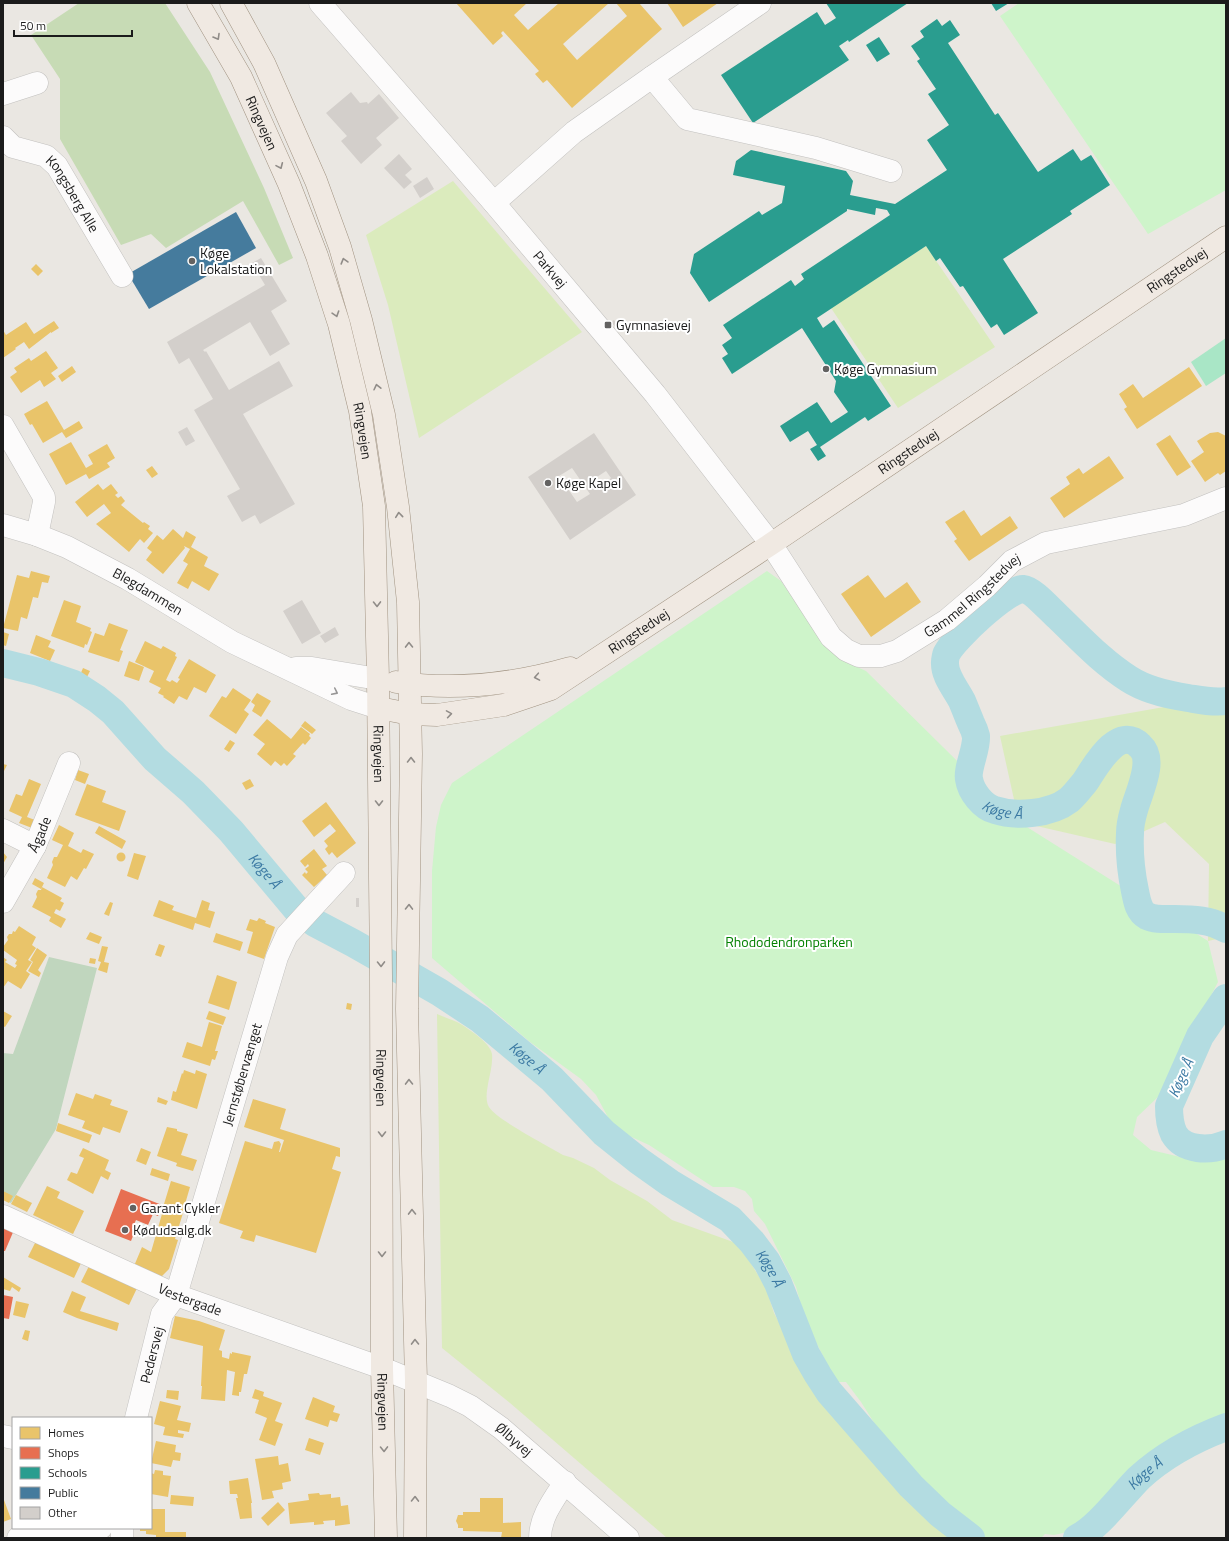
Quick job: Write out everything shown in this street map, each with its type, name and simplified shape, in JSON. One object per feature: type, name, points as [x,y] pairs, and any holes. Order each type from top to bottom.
[{"type":"main road","name":"Ringvejen","points":[[198,3],[241,77],[289,184],[317,256],[339,324],[360,411],[374,506],[379,708],[382,1368],[386,1538]]},
{"type":"main road","name":"Ringvejen","points":[[231,3],[264,64],[316,181],[340,248],[361,320],[384,415],[398,507],[408,602],[410,684],[411,814],[407,1009],[416,1381],[415,1538]]},
{"type":"main road","name":"Ringstedvej","points":[[379,708],[410,714],[437,715],[504,705],[551,689],[588,663],[771,544],[1226,237]]},
{"type":"main road","name":"Ringstedvej","points":[[378,679],[410,684],[434,685],[500,683],[547,675],[588,663]]},
{"type":"street","name":"Parkvej","points":[[320,3],[494,203],[655,394],[771,544]]},
{"type":"street","points":[[494,203],[574,132],[760,3]]},
{"type":"street","points":[[652,77],[688,119],[816,148],[891,171]]},
{"type":"street","points":[[3,94],[38,83]]},
{"type":"street","name":"Kongsberg Alle","points":[[3,137],[13,147],[46,156],[58,166],[122,276]]},
{"type":"street","points":[[3,426],[44,497],[37,535]]},
{"type":"street","name":"Gammel Ringstedvej","points":[[771,544],[831,637],[846,650],[859,656],[881,656],[897,651],[947,620],[987,586],[1012,561],[1046,543],[1184,515],[1226,498]]},
{"type":"street","name":"Blegdammen","points":[[3,526],[37,535],[67,547],[128,579],[232,642],[351,699],[379,708]]},
{"type":"street","name":"Blegdammen","points":[[287,668],[312,668],[378,679]]},
{"type":"street","name":"Ågade","points":[[3,902],[35,846],[69,763]]},
{"type":"street","points":[[3,830],[35,846]]},
{"type":"street","name":"Jernstøbervænget","points":[[176,1295],[277,957],[287,935],[344,873]]},
{"type":"street","name":"Vestergade","points":[[3,1216],[176,1295],[382,1368]]},
{"type":"street","name":"Pedersvej","points":[[136,1417],[162,1314],[176,1295]]},
{"type":"street","name":"Ølbyvej","points":[[382,1368],[416,1381],[470,1406],[500,1428],[565,1482],[628,1538]]},
{"type":"street","points":[[540,1538],[543,1520],[565,1482]]},
{"type":"street","points":[[18,1538],[93,1529]]},
{"type":"green space","points":[[79,3],[165,3],[210,72],[264,188],[293,258],[279,265],[243,201],[166,248],[151,234],[121,245],[60,139],[60,79],[31,35]]},
{"type":"green space","points":[[1019,3],[1226,3],[1226,190],[1148,234],[1000,16]]},
{"type":"green space","points":[[453,181],[582,332],[419,438],[388,305],[366,235]]},
{"type":"green space","points":[[926,246],[995,347],[898,408],[831,308]]},
{"type":"green space","points":[[1226,338],[1226,373],[1206,386],[1191,362]]},
{"type":"green space","name":"Rhododendronparken","points":[[767,571],[781,581],[825,645],[846,662],[866,671],[1019,822],[1208,941],[1218,982],[1159,1096],[1137,1117],[1133,1135],[1151,1150],[1193,1160],[1226,1150],[1226,1417],[1161,1446],[1138,1465],[1080,1524],[1068,1532],[1054,1535],[1045,1534],[1042,1537],[1035,1538],[986,1538],[973,1530],[963,1515],[923,1485],[910,1466],[885,1440],[861,1402],[846,1382],[838,1382],[833,1376],[806,1322],[796,1287],[765,1224],[754,1211],[752,1199],[745,1191],[734,1187],[713,1187],[649,1145],[625,1134],[610,1121],[596,1095],[581,1079],[530,1042],[432,958],[432,871],[436,827],[441,805],[452,783]]},
{"type":"green space","points":[[1226,696],[1226,937],[1208,941],[1209,864],[1165,822],[1115,844],[1019,822],[1000,736]]},
{"type":"green space","points":[[49,957],[97,968],[56,1129],[11,1203],[3,1199],[3,1053],[13,1054]]},
{"type":"green space","points":[[437,1014],[457,1022],[478,1036],[491,1050],[492,1061],[487,1090],[487,1101],[489,1107],[502,1119],[563,1155],[594,1168],[610,1180],[647,1201],[672,1220],[736,1243],[747,1257],[766,1288],[774,1313],[782,1328],[791,1353],[823,1402],[862,1447],[900,1486],[908,1501],[930,1520],[957,1538],[667,1538],[510,1403],[442,1348]]},
{"type":"building: Homes","points":[[456,3],[527,3],[514,15],[528,30],[559,3],[609,3],[563,44],[577,60],[627,16],[616,3],[639,3],[662,29],[572,108],[547,80],[543,83],[535,74],[539,71],[503,31],[501,33],[503,36],[493,45]]},
{"type":"building: Homes","points":[[667,3],[718,3],[683,27]]},
{"type":"building: Homes","points":[[36,264],[43,271],[38,276],[31,269]]},
{"type":"building: Homes","points":[[54,321],[59,328],[51,332],[29,349],[24,342],[3,358],[3,330],[6,335],[26,322],[34,334]]},
{"type":"building: Homes","points":[[46,351],[58,368],[51,373],[56,379],[44,387],[40,380],[21,393],[10,377],[17,372],[14,368],[29,358],[31,361]]},
{"type":"building: Homes","points":[[72,366],[76,372],[62,382],[58,376]]},
{"type":"building: Homes","points":[[1189,367],[1202,386],[1137,429],[1124,409],[1127,407],[1119,394],[1133,384],[1143,398]]},
{"type":"building: Homes","points":[[47,401],[64,430],[79,421],[83,428],[66,438],[62,432],[43,443],[32,424],[30,425],[24,414]]},
{"type":"building: Homes","points":[[1218,432],[1226,436],[1226,471],[1220,475],[1218,473],[1205,482],[1191,461],[1204,452],[1197,441],[1210,433]]},
{"type":"building: Homes","points":[[1170,435],[1191,467],[1177,476],[1156,444]]},
{"type":"building: Homes","points":[[71,442],[86,468],[93,464],[88,455],[107,444],[115,458],[107,463],[110,467],[89,479],[86,474],[66,485],[49,454]]},
{"type":"building: Homes","points":[[1109,456],[1124,478],[1064,518],[1050,498],[1070,484],[1066,477],[1079,468],[1083,474]]},
{"type":"building: Homes","points":[[152,466],[158,474],[152,478],[146,470]]},
{"type":"building: Homes","points":[[4,476],[4,498],[3,498]]},
{"type":"building: Homes","points":[[98,484],[103,490],[111,484],[118,493],[115,495],[118,498],[121,496],[125,501],[121,505],[143,523],[144,522],[150,526],[148,529],[153,533],[144,543],[140,539],[129,552],[96,524],[111,513],[104,504],[87,517],[75,502]]},
{"type":"building: Homes","points":[[964,510],[981,536],[1010,516],[1018,528],[969,561],[954,541],[957,539],[945,522]]},
{"type":"building: Homes","points":[[173,529],[183,538],[186,531],[196,537],[191,547],[208,557],[204,566],[219,574],[209,591],[192,581],[188,589],[177,583],[188,564],[183,561],[190,549],[184,546],[185,548],[163,574],[146,560],[152,552],[147,548],[157,535],[163,540]]},
{"type":"building: Homes","points":[[31,571],[50,576],[48,583],[42,582],[38,598],[33,597],[27,619],[21,617],[18,631],[3,628],[17,575],[29,578]]},
{"type":"building: Homes","points":[[868,575],[885,598],[907,582],[921,602],[871,637],[841,594]]},
{"type":"building: Homes","points":[[64,600],[81,606],[76,622],[91,628],[90,631],[92,632],[87,645],[85,644],[84,648],[51,636]]},
{"type":"building: Homes","points":[[109,623],[128,630],[120,650],[123,651],[119,662],[88,652],[95,633],[104,636]]},
{"type":"building: Homes","points":[[3,632],[9,634],[6,646],[3,645]]},
{"type":"building: Homes","points":[[36,635],[51,641],[48,647],[55,650],[50,661],[30,653]]},
{"type":"building: Homes","points":[[145,641],[161,649],[163,646],[176,653],[175,656],[177,657],[166,680],[170,682],[172,680],[177,683],[180,679],[178,678],[189,659],[216,675],[206,693],[194,687],[187,700],[179,696],[174,704],[158,693],[161,688],[149,682],[154,671],[135,662]]},
{"type":"building: Homes","points":[[129,661],[144,667],[139,681],[124,676]]},
{"type":"building: Homes","points":[[83,668],[90,671],[86,679],[80,675]]},
{"type":"building: Homes","points":[[233,688],[251,700],[244,710],[249,714],[236,734],[209,716],[222,696],[226,698]]},
{"type":"building: Homes","points":[[257,693],[271,701],[261,717],[252,711],[255,705],[251,702]]},
{"type":"building: Homes","points":[[267,719],[291,739],[301,727],[310,734],[309,736],[311,738],[305,745],[303,743],[293,754],[296,756],[287,766],[284,763],[281,766],[275,761],[271,766],[257,754],[265,744],[253,735]]},
{"type":"building: Homes","points":[[305,721],[316,730],[312,734],[301,726]]},
{"type":"building: Homes","points":[[230,740],[235,743],[229,752],[224,749]]},
{"type":"building: Homes","points":[[3,764],[7,765],[3,773]]},
{"type":"building: Homes","points":[[78,770],[89,774],[85,784],[75,780]]},
{"type":"building: Homes","points":[[29,779],[41,784],[27,817],[35,820],[32,828],[19,823],[22,817],[9,811],[16,794],[22,796]]},
{"type":"building: Homes","points":[[250,779],[254,786],[246,790],[242,783]]},
{"type":"building: Homes","points":[[87,784],[106,791],[102,802],[126,811],[119,831],[75,815]]},
{"type":"building: Homes","points":[[326,802],[356,843],[337,858],[332,852],[329,855],[325,849],[328,846],[324,841],[336,831],[330,824],[314,837],[302,821]]},
{"type":"building: Homes","points":[[59,825],[74,833],[68,846],[81,853],[83,849],[94,854],[86,869],[84,868],[77,880],[71,876],[65,887],[47,878],[53,865],[52,862],[54,857],[57,857],[63,845],[52,840]]},
{"type":"building: Homes","points":[[99,826],[126,841],[122,849],[95,833]]},
{"type":"building: Homes","points":[[314,849],[327,866],[322,869],[327,875],[314,887],[302,875],[305,872],[306,874],[308,872],[305,869],[309,866],[308,864],[305,867],[300,861]]},
{"type":"building: Homes","points":[[3,852],[7,857],[3,864]]},
{"type":"building: Homes","points":[[121,852],[126,857],[121,862],[116,857]]},
{"type":"building: Homes","points":[[134,853],[146,856],[138,880],[127,876]]},
{"type":"building: Homes","points":[[35,878],[44,883],[41,889],[32,884]]},
{"type":"building: Homes","points":[[42,887],[62,898],[60,901],[64,903],[60,911],[56,909],[54,913],[66,919],[61,928],[49,921],[51,917],[32,907],[37,897],[36,894],[38,890],[41,890]]},
{"type":"building: Homes","points":[[159,900],[174,906],[172,910],[196,918],[202,900],[210,903],[208,910],[215,912],[210,928],[195,923],[193,930],[153,916]]},
{"type":"building: Homes","points":[[110,902],[113,903],[109,916],[104,914]]},
{"type":"building: Homes","points":[[259,918],[266,921],[265,923],[275,927],[264,959],[247,953],[253,932],[246,930],[250,919],[257,921]]},
{"type":"building: Homes","points":[[19,926],[36,937],[32,945],[36,948],[28,960],[32,962],[26,971],[30,974],[21,989],[8,981],[3,988],[3,957],[7,960],[5,962],[15,968],[17,965],[15,964],[17,960],[3,950],[3,947],[8,940],[7,937],[9,934],[12,934],[13,931],[15,932]]},
{"type":"building: Homes","points":[[90,932],[102,937],[99,944],[86,939]]},
{"type":"building: Homes","points":[[216,933],[243,942],[240,951],[213,942]]},
{"type":"building: Homes","points":[[159,944],[165,946],[161,957],[155,955]]},
{"type":"building: Homes","points":[[102,946],[108,947],[104,962],[109,963],[107,973],[98,970],[101,962],[98,961]]},
{"type":"building: Homes","points":[[37,948],[47,955],[38,970],[41,973],[39,977],[28,971],[33,962],[30,960]]},
{"type":"building: Homes","points":[[90,958],[96,959],[95,964],[89,963]]},
{"type":"building: Homes","points":[[217,975],[237,982],[229,1010],[208,1003]]},
{"type":"building: Homes","points":[[347,1003],[352,1004],[351,1010],[346,1009]]},
{"type":"building: Homes","points":[[3,1011],[12,1016],[5,1027],[3,1026]]},
{"type":"building: Homes","points":[[209,1011],[226,1017],[223,1025],[206,1019]]},
{"type":"building: Homes","points":[[209,1022],[222,1026],[215,1051],[218,1051],[215,1060],[212,1059],[210,1066],[182,1057],[187,1042],[202,1047]]},
{"type":"building: Homes","points":[[184,1070],[195,1074],[196,1070],[207,1074],[197,1109],[171,1100],[173,1091],[176,1092]]},
{"type":"building: Homes","points":[[76,1093],[93,1099],[95,1094],[112,1100],[110,1105],[128,1111],[120,1133],[103,1127],[100,1135],[82,1128],[85,1121],[68,1115]]},
{"type":"building: Homes","points":[[158,1097],[168,1101],[166,1105],[157,1102]]},
{"type":"building: Homes","points":[[253,1099],[286,1109],[280,1129],[340,1148],[340,1157],[336,1156],[332,1169],[341,1172],[316,1253],[256,1235],[254,1242],[240,1238],[243,1231],[219,1223],[245,1141],[272,1149],[274,1142],[279,1141],[281,1144],[280,1152],[284,1140],[244,1127]]},
{"type":"building: Homes","points":[[58,1123],[92,1135],[89,1143],[56,1131]]},
{"type":"building: Homes","points":[[167,1127],[177,1129],[177,1131],[188,1134],[181,1155],[197,1160],[193,1171],[176,1166],[177,1163],[157,1156]]},
{"type":"building: Homes","points":[[83,1148],[109,1160],[105,1170],[111,1173],[108,1180],[101,1176],[93,1194],[67,1180],[71,1172],[77,1174],[84,1158],[79,1156]]},
{"type":"building: Homes","points":[[141,1148],[151,1152],[146,1165],[136,1161]]},
{"type":"building: Homes","points":[[152,1168],[170,1174],[168,1181],[150,1175]]},
{"type":"building: Homes","points":[[171,1181],[190,1187],[183,1211],[164,1204]]},
{"type":"building: Homes","points":[[47,1186],[60,1192],[57,1198],[84,1211],[73,1234],[33,1215]]},
{"type":"building: Homes","points":[[3,1191],[13,1196],[9,1203],[3,1200]]},
{"type":"building: Homes","points":[[16,1195],[32,1203],[27,1212],[11,1204]]},
{"type":"building: Homes","points":[[164,1207],[183,1213],[175,1239],[178,1240],[169,1269],[162,1276],[155,1276],[134,1266],[142,1247],[151,1252]]},
{"type":"building: Homes","points":[[38,1237],[83,1259],[74,1278],[28,1257]]},
{"type":"building: Homes","points":[[91,1262],[139,1284],[129,1305],[81,1282]]},
{"type":"building: Homes","points":[[3,1277],[21,1288],[19,1292],[12,1287],[10,1291],[3,1289]]},
{"type":"building: Homes","points":[[72,1291],[86,1297],[80,1311],[119,1323],[117,1331],[63,1312]]},
{"type":"building: Homes","points":[[16,1301],[29,1304],[25,1318],[13,1315]]},
{"type":"building: Homes","points":[[175,1316],[199,1321],[225,1330],[219,1350],[222,1351],[222,1357],[229,1359],[230,1353],[232,1354],[232,1352],[251,1356],[247,1374],[244,1374],[239,1396],[232,1395],[235,1372],[227,1370],[225,1401],[201,1399],[203,1346],[170,1338]]},
{"type":"building: Homes","points":[[25,1330],[30,1331],[28,1341],[22,1339]]},
{"type":"building: Homes","points":[[255,1389],[264,1392],[263,1396],[282,1403],[275,1421],[283,1424],[275,1446],[259,1440],[267,1418],[255,1413],[259,1400],[252,1398]]},
{"type":"building: Homes","points":[[167,1390],[179,1391],[178,1400],[166,1398]]},
{"type":"building: Homes","points":[[313,1397],[335,1406],[333,1412],[340,1414],[337,1422],[330,1420],[328,1427],[305,1419]]},
{"type":"building: Homes","points":[[160,1401],[181,1406],[177,1420],[191,1423],[189,1432],[178,1430],[178,1433],[184,1434],[183,1438],[163,1435],[165,1427],[154,1424]]},
{"type":"building: Homes","points":[[309,1438],[324,1443],[320,1455],[305,1450]]},
{"type":"building: Homes","points":[[156,1441],[176,1445],[175,1452],[181,1453],[180,1461],[173,1460],[171,1467],[152,1463]]},
{"type":"building: Homes","points":[[278,1456],[279,1465],[288,1463],[291,1481],[282,1483],[283,1489],[272,1491],[274,1498],[262,1500],[255,1459]]},
{"type":"building: Homes","points":[[155,1470],[163,1471],[163,1475],[171,1476],[168,1497],[152,1494],[152,1473],[154,1474]]},
{"type":"building: Homes","points":[[248,1478],[252,1503],[252,1518],[240,1519],[236,1498],[238,1498],[237,1494],[230,1494],[229,1481]]},
{"type":"building: Homes","points":[[319,1493],[320,1495],[331,1494],[331,1498],[340,1497],[341,1506],[348,1505],[350,1524],[335,1526],[335,1520],[323,1521],[324,1524],[314,1525],[314,1522],[290,1524],[288,1503],[309,1500],[308,1494]]},
{"type":"building: Homes","points":[[171,1495],[194,1497],[193,1506],[170,1504]]},
{"type":"building: Homes","points":[[480,1498],[503,1498],[503,1523],[521,1522],[521,1538],[501,1538],[502,1532],[463,1531],[463,1528],[458,1528],[456,1521],[458,1515],[463,1515],[463,1512],[480,1512]]},
{"type":"building: Homes","points":[[3,1500],[11,1519],[3,1522]]},
{"type":"building: Homes","points":[[278,1502],[285,1510],[268,1526],[261,1518]]},
{"type":"building: Homes","points":[[152,1509],[165,1509],[165,1532],[186,1532],[186,1538],[156,1538],[156,1535],[146,1534],[146,1531],[140,1531],[140,1529],[152,1529]]},
{"type":"building: Shops","points":[[121,1189],[162,1205],[158,1216],[153,1214],[148,1225],[136,1220],[132,1229],[135,1231],[131,1241],[105,1231]]},
{"type":"building: Shops","points":[[3,1225],[14,1230],[5,1251],[3,1251]]},
{"type":"building: Shops","points":[[3,1295],[13,1297],[9,1319],[3,1318]]},
{"type":"building: Schools","points":[[826,3],[908,3],[849,42],[848,40],[839,46],[849,60],[753,123],[721,75],[817,12],[825,25],[836,18]]},
{"type":"building: Schools","points":[[991,3],[1009,3],[996,11]]},
{"type":"building: Schools","points":[[937,19],[942,26],[950,20],[960,35],[948,43],[995,115],[998,113],[1038,172],[1073,149],[1081,161],[1091,155],[1110,185],[1070,211],[1072,214],[1003,259],[1038,313],[1004,335],[997,324],[991,328],[963,286],[960,287],[940,258],[936,261],[926,246],[817,318],[823,328],[834,320],[891,406],[868,421],[865,417],[820,447],[826,456],[818,461],[810,449],[817,445],[808,431],[790,442],[780,426],[817,402],[831,423],[848,412],[834,392],[836,381],[802,328],[732,374],[722,358],[728,354],[722,345],[732,338],[723,325],[791,280],[795,286],[804,279],[801,274],[890,215],[887,210],[876,208],[875,215],[847,209],[847,211],[709,302],[690,273],[694,254],[759,211],[762,215],[782,203],[785,186],[733,175],[736,161],[751,150],[846,171],[853,181],[850,195],[895,204],[947,170],[927,140],[949,125],[928,94],[936,89],[917,61],[920,59],[911,46],[924,37],[920,31]]},
{"type":"building: Schools","points":[[879,37],[890,54],[877,62],[866,45]]},
{"type":"building: Public","name":"Køge Lokalstation","points":[[236,212],[256,248],[149,309],[128,274]]},
{"type":"building: Other","points":[[351,92],[360,103],[367,102],[368,104],[379,94],[399,118],[376,138],[382,145],[361,164],[341,141],[347,136],[326,113]]},
{"type":"building: Other","points":[[399,154],[412,169],[405,175],[412,182],[404,189],[384,168]]},
{"type":"building: Other","points":[[427,177],[434,189],[420,198],[413,186]]},
{"type":"building: Other","points":[[261,258],[287,301],[271,311],[290,344],[270,356],[250,322],[203,350],[205,352],[206,351],[229,390],[279,361],[293,386],[243,414],[295,504],[260,524],[255,515],[242,522],[227,496],[240,489],[194,410],[213,399],[189,358],[179,364],[167,342],[265,285],[252,263]]},
{"type":"building: Other","points":[[614,320],[619,327],[617,329],[611,322]]},
{"type":"building: Other","points":[[187,427],[195,441],[186,446],[178,432]]},
{"type":"building: Other","name":"Køge Kapel","points":[[594,433],[636,495],[570,540],[528,477]],"holes":[[[572,468],[590,494],[577,502],[559,476]],[[606,471],[611,478],[600,486],[594,479]]]},
{"type":"building: Other","points":[[302,600],[321,633],[302,644],[283,611]]},
{"type":"building: Other","points":[[335,627],[339,635],[325,643],[320,636]]},
{"type":"building: Other","points":[[356,898],[359,898],[359,907],[356,907]]},
{"type":"waterway","name":"Køge Å","points":[[1226,701],[1207,701],[1157,692],[1136,683],[1110,665],[1041,600],[1027,590],[1023,589],[1006,597],[982,615],[952,646],[945,659],[945,667],[948,677],[962,701],[976,736],[975,747],[969,769],[970,784],[975,794],[986,806],[1003,812],[1023,814],[1043,811],[1062,805],[1069,800],[1085,782],[1108,750],[1124,740],[1132,741],[1140,746],[1144,752],[1146,760],[1144,777],[1133,813],[1130,830],[1131,870],[1138,905],[1144,914],[1153,918],[1202,921],[1226,929]]},
{"type":"waterway","name":"Køge Å","points":[[3,663],[39,672],[74,684],[97,699],[113,712],[155,759],[193,792],[231,831],[298,911],[315,923],[439,992],[480,1019],[552,1079],[604,1133],[670,1183],[730,1219],[752,1242],[767,1262],[778,1283],[806,1354],[829,1392],[911,1486],[940,1514],[971,1538]]},
{"type":"waterway","name":"Køge Å","points":[[1226,998],[1200,1036],[1169,1106],[1170,1120],[1174,1134],[1178,1140],[1184,1144],[1198,1148],[1213,1148],[1226,1144]]},
{"type":"waterway","name":"Køge Å","points":[[1077,1538],[1085,1534],[1101,1520],[1139,1478],[1159,1462],[1191,1442],[1226,1427]]},
{"type":"place","name":"Køge Lokalstation","points":[[192,261]]},
{"type":"place","name":"Gymnasievej","points":[[608,325]]},
{"type":"place","name":"Køge Gymnasium","points":[[826,369]]},
{"type":"place","name":"Køge Kapel","points":[[548,483]]},
{"type":"place","name":"Garant Cykler","points":[[133,1208]]},
{"type":"place","name":"Kødudsalg.dk","points":[[125,1230]]}]
